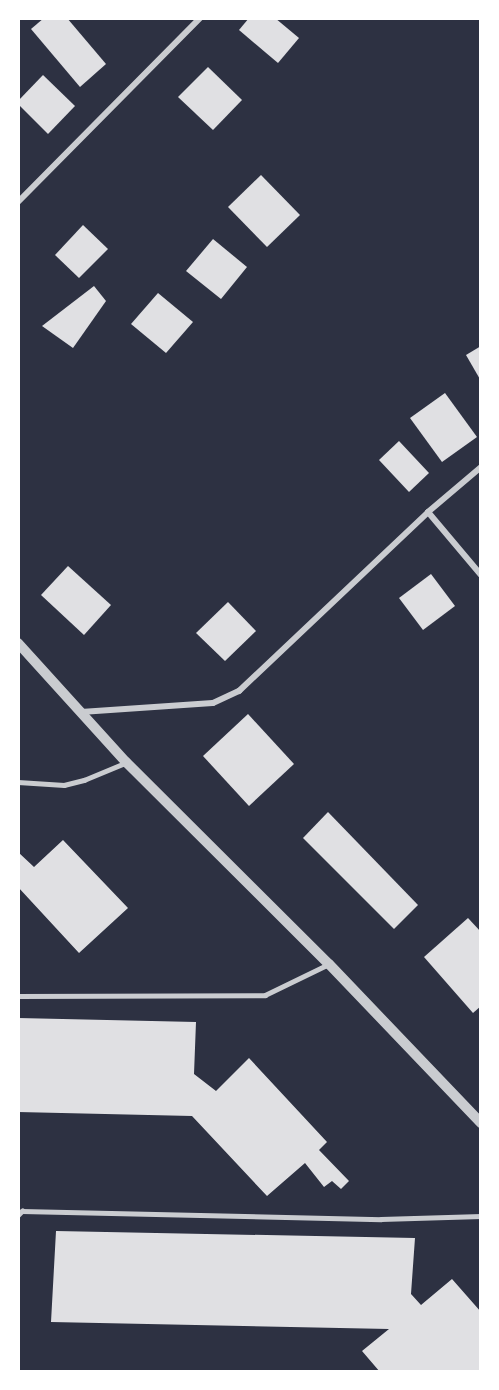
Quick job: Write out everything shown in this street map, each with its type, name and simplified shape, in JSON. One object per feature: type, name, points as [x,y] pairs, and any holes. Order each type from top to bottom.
[{"type":"street","points":[[18,202],[200,18]]},
{"type":"street","points":[[81,712],[197,705],[227,698],[239,691],[428,512],[481,467]]},
{"type":"street","points":[[428,512],[481,575]]},
{"type":"street","points":[[18,643],[126,762],[328,964],[481,1123]]},
{"type":"lane","points":[[18,783],[64,785],[84,780],[126,762]]},
{"type":"lane","points":[[18,996],[265,995],[328,964]]},
{"type":"lane","points":[[18,1215],[21,1211],[381,1219],[481,1216]]},
{"type":"building","points":[[44,18],[67,18],[106,64],[80,87],[31,29]]},
{"type":"building","points":[[249,18],[275,18],[299,38],[278,63],[239,30]]},
{"type":"building","points":[[208,67],[242,100],[213,130],[178,97]]},
{"type":"building","points":[[43,75],[75,106],[48,134],[18,104],[18,101]]},
{"type":"building","points":[[261,175],[300,215],[267,247],[228,207]]},
{"type":"building","points":[[83,225],[108,249],[79,278],[55,255]]},
{"type":"building","points":[[213,239],[247,267],[221,299],[186,271]]},
{"type":"building","points":[[94,286],[106,301],[73,348],[42,326]]},
{"type":"building","points":[[158,293],[193,322],[166,353],[131,324]]},
{"type":"building","points":[[481,346],[481,381],[466,355]]},
{"type":"building","points":[[445,393],[477,437],[442,462],[410,418]]},
{"type":"building","points":[[399,441],[429,473],[409,492],[379,460]]},
{"type":"building","points":[[68,566],[111,605],[84,635],[41,595]]},
{"type":"building","points":[[431,574],[455,606],[423,630],[399,598]]},
{"type":"building","points":[[228,602],[256,631],[225,661],[196,633]]},
{"type":"building","points":[[248,714],[294,764],[249,806],[203,756]]},
{"type":"building","points":[[328,812],[418,905],[394,929],[303,838]]},
{"type":"building","points":[[63,840],[128,908],[79,953],[18,887],[18,852],[34,867]]},
{"type":"building","points":[[468,918],[481,932],[481,1006],[473,1013],[424,957]]},
{"type":"building","points":[[18,1018],[196,1022],[194,1074],[216,1091],[249,1058],[327,1142],[319,1150],[349,1181],[341,1189],[332,1181],[324,1187],[305,1163],[267,1196],[192,1116],[18,1112]]},
{"type":"building","points":[[56,1231],[415,1238],[411,1294],[421,1305],[452,1279],[481,1312],[481,1372],[380,1372],[362,1351],[389,1329],[51,1322]]}]
